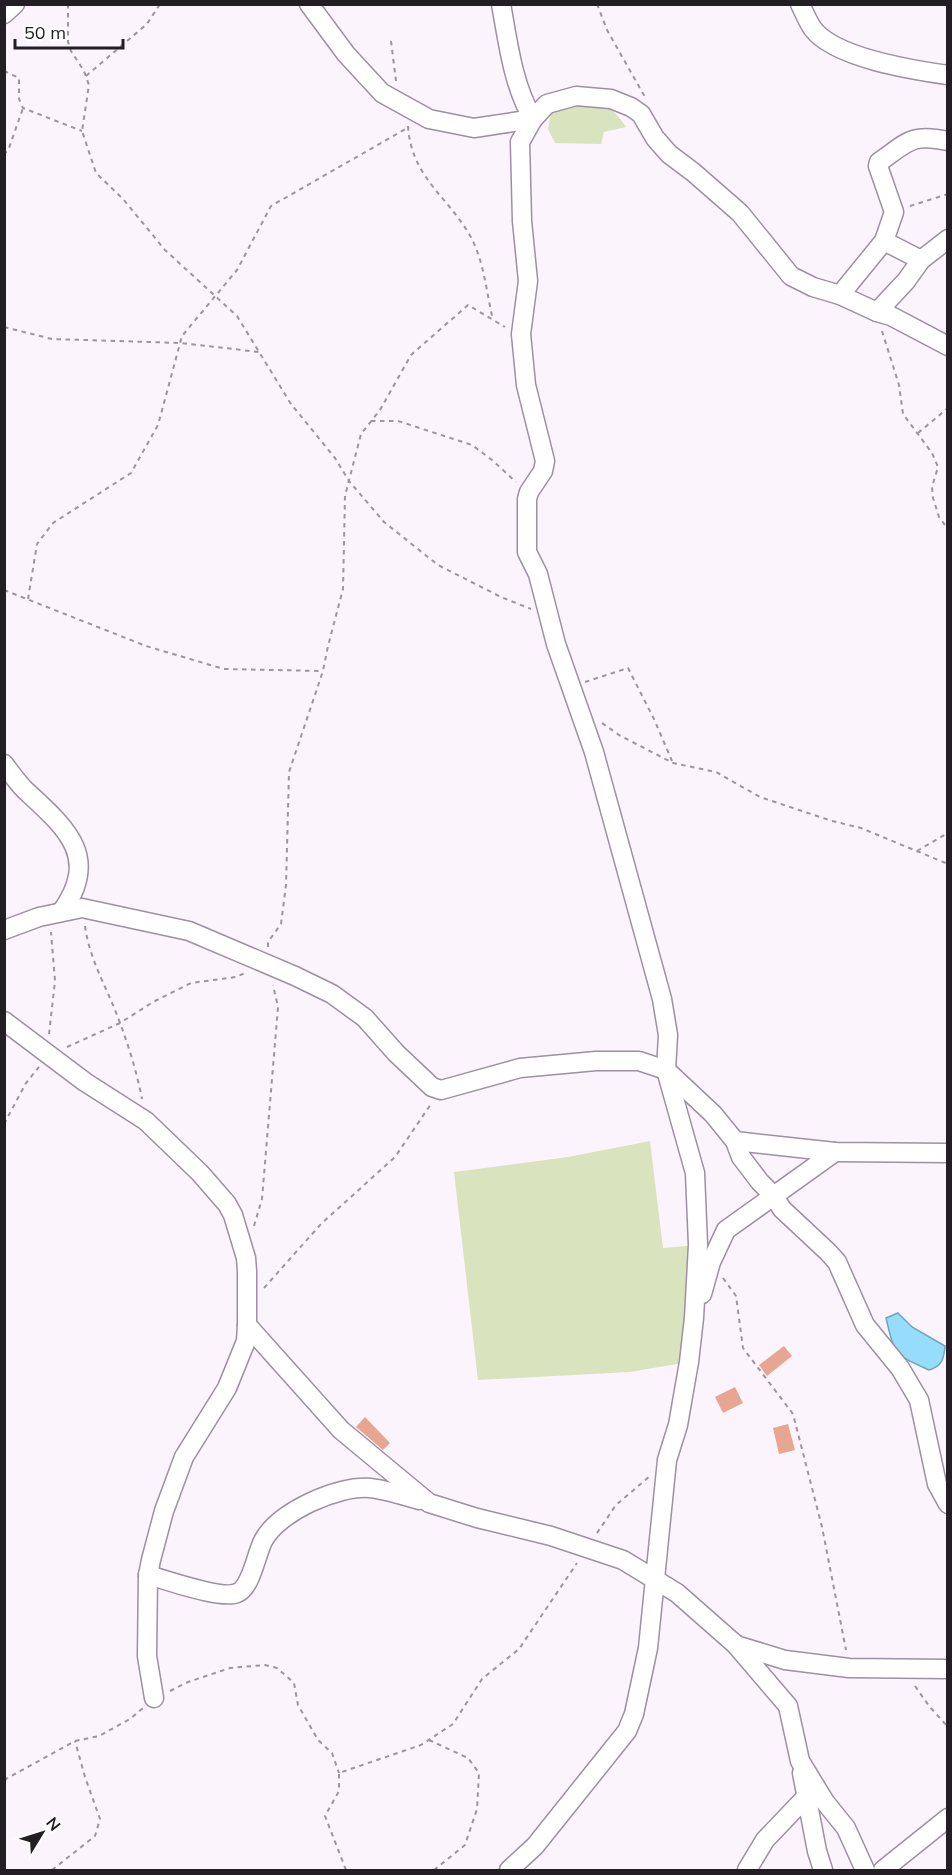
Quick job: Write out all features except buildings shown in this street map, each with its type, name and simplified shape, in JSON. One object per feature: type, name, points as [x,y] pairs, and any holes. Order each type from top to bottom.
[{"type":"street","points":[[4,14],[15,4]]},
{"type":"street","points":[[309,4],[346,54],[382,93],[429,119],[474,128],[533,119]]},
{"type":"street","points":[[501,4],[510,52],[525,106],[533,119]]},
{"type":"street","points":[[800,4],[814,30],[831,44],[849,53],[948,75]]},
{"type":"street","points":[[509,1870],[535,1846],[627,1731],[634,1714],[648,1648],[667,1460],[678,1425],[689,1362],[698,1245],[695,1173],[666,1070],[668,1035],[654,966],[594,752],[547,616],[538,574],[527,552],[527,499],[543,471],[545,455],[526,385],[521,334],[528,280],[522,221],[520,142],[533,119],[547,104],[576,96],[611,99],[631,106],[641,114],[655,138],[669,154],[740,213],[791,276],[813,287],[840,295],[891,316],[948,346]]},
{"type":"street","points":[[840,295],[884,242],[894,212],[878,166],[879,162],[916,137],[948,141]]},
{"type":"street","points":[[877,312],[906,281],[921,260],[948,239]]},
{"type":"street","points":[[884,242],[921,260]]},
{"type":"street","points":[[4,764],[23,788],[50,812],[72,838],[79,876],[70,900],[62,911]]},
{"type":"street","points":[[4,930],[62,911],[82,908],[189,931],[332,994],[365,1018],[396,1053],[432,1087],[441,1090],[520,1068],[596,1061],[636,1060],[666,1070],[713,1114],[735,1141],[741,1157],[782,1209],[837,1262],[865,1325],[900,1368],[919,1400],[937,1484],[948,1504]]},
{"type":"street","points":[[4,1021],[85,1082],[146,1121],[200,1173],[227,1204],[233,1215],[246,1258],[248,1271],[246,1341],[227,1388],[184,1457],[164,1511],[148,1575],[147,1656],[154,1698]]},
{"type":"street","points":[[735,1141],[835,1152],[948,1153]]},
{"type":"street","points":[[694,1318],[711,1262],[726,1230],[835,1152]]},
{"type":"street","points":[[246,1317],[341,1430],[429,1503]]},
{"type":"street","points":[[148,1575],[218,1594],[236,1594],[245,1588],[267,1535],[295,1510],[307,1503],[336,1493],[368,1488],[393,1492],[477,1518],[551,1536],[623,1560],[656,1578],[677,1593],[735,1644],[788,1706],[817,1851],[823,1870]]},
{"type":"street","points":[[735,1644],[785,1660],[849,1668],[948,1669]]},
{"type":"street","points":[[800,1761],[825,1802],[846,1828],[865,1870]]},
{"type":"street","points":[[747,1870],[765,1840],[807,1796]]},
{"type":"street","points":[[883,1870],[948,1818]]},
{"type":"path","points":[[69,4],[68,42],[70,51],[86,76],[89,90],[82,131],[96,173],[123,199],[165,250],[237,316],[291,404],[335,458],[348,481],[384,522],[438,564],[501,597],[547,616]]},
{"type":"path","points":[[86,76],[147,24],[160,4]]},
{"type":"path","points":[[597,4],[607,30],[645,93],[647,104]]},
{"type":"path","points":[[392,41],[394,75],[405,106],[409,143],[428,183],[468,232],[479,257],[493,320]]},
{"type":"path","points":[[4,71],[19,78],[19,99],[23,108],[9,148],[4,155]]},
{"type":"path","points":[[23,108],[82,131]]},
{"type":"path","points":[[28,600],[37,544],[53,523],[131,473],[158,425],[182,336],[237,270],[271,206],[408,128],[429,119]]},
{"type":"path","points":[[894,212],[948,194]]},
{"type":"path","points":[[254,1228],[262,1199],[278,1007],[268,965],[268,942],[281,924],[286,885],[289,772],[323,671],[327,646],[343,589],[345,496],[361,434],[380,410],[411,355],[468,305],[521,334]]},
{"type":"path","points":[[877,312],[899,385],[903,414],[932,453],[938,467],[932,487],[933,498],[939,517],[948,529]]},
{"type":"path","points":[[4,327],[52,339],[181,343],[259,352]]},
{"type":"path","points":[[917,434],[948,408]]},
{"type":"path","points":[[371,421],[398,421],[472,446],[529,492]]},
{"type":"path","points":[[4,590],[146,646],[224,669],[323,671]]},
{"type":"path","points":[[571,686],[628,668],[673,763]]},
{"type":"path","points":[[578,708],[619,735],[673,763],[716,772],[760,797],[832,821],[861,828],[948,864]]},
{"type":"path","points":[[917,852],[948,833]]},
{"type":"path","points":[[82,908],[88,948],[120,1023],[138,1078],[146,1121]]},
{"type":"path","points":[[48,1055],[55,981],[50,928],[62,911]]},
{"type":"path","points":[[4,1124],[26,1083],[48,1055],[120,1023],[153,1002],[191,983],[236,977],[268,965]]},
{"type":"path","points":[[246,1317],[321,1224],[395,1157],[441,1090]]},
{"type":"path","points":[[711,1262],[736,1296],[743,1348],[793,1414],[822,1527],[849,1668]]},
{"type":"path","points":[[339,1773],[421,1745],[453,1724],[482,1679],[519,1649],[616,1505],[667,1460]]},
{"type":"path","points":[[4,1780],[75,1741],[99,1736],[130,1719],[154,1698],[188,1682],[230,1668],[265,1665],[277,1668],[294,1683],[298,1705],[318,1740],[332,1753],[339,1773],[339,1791],[325,1816],[346,1870]]},
{"type":"path","points":[[904,1669],[928,1706],[948,1727]]},
{"type":"path","points":[[429,1740],[468,1758],[479,1773],[477,1809],[465,1845],[434,1870]]},
{"type":"path","points":[[52,1870],[95,1836],[100,1819],[75,1741]]},
{"type":"green space","points":[[565,105],[593,105],[607,108],[620,118],[626,127],[604,132],[601,144],[555,143],[548,129],[551,113]]},
{"type":"green space","points":[[650,1141],[663,1248],[698,1245],[689,1362],[630,1372],[478,1380],[454,1172],[568,1157]]},
{"type":"water","points":[[898,1313],[912,1327],[945,1346],[940,1364],[929,1370],[902,1357],[894,1347],[886,1318]]}]
